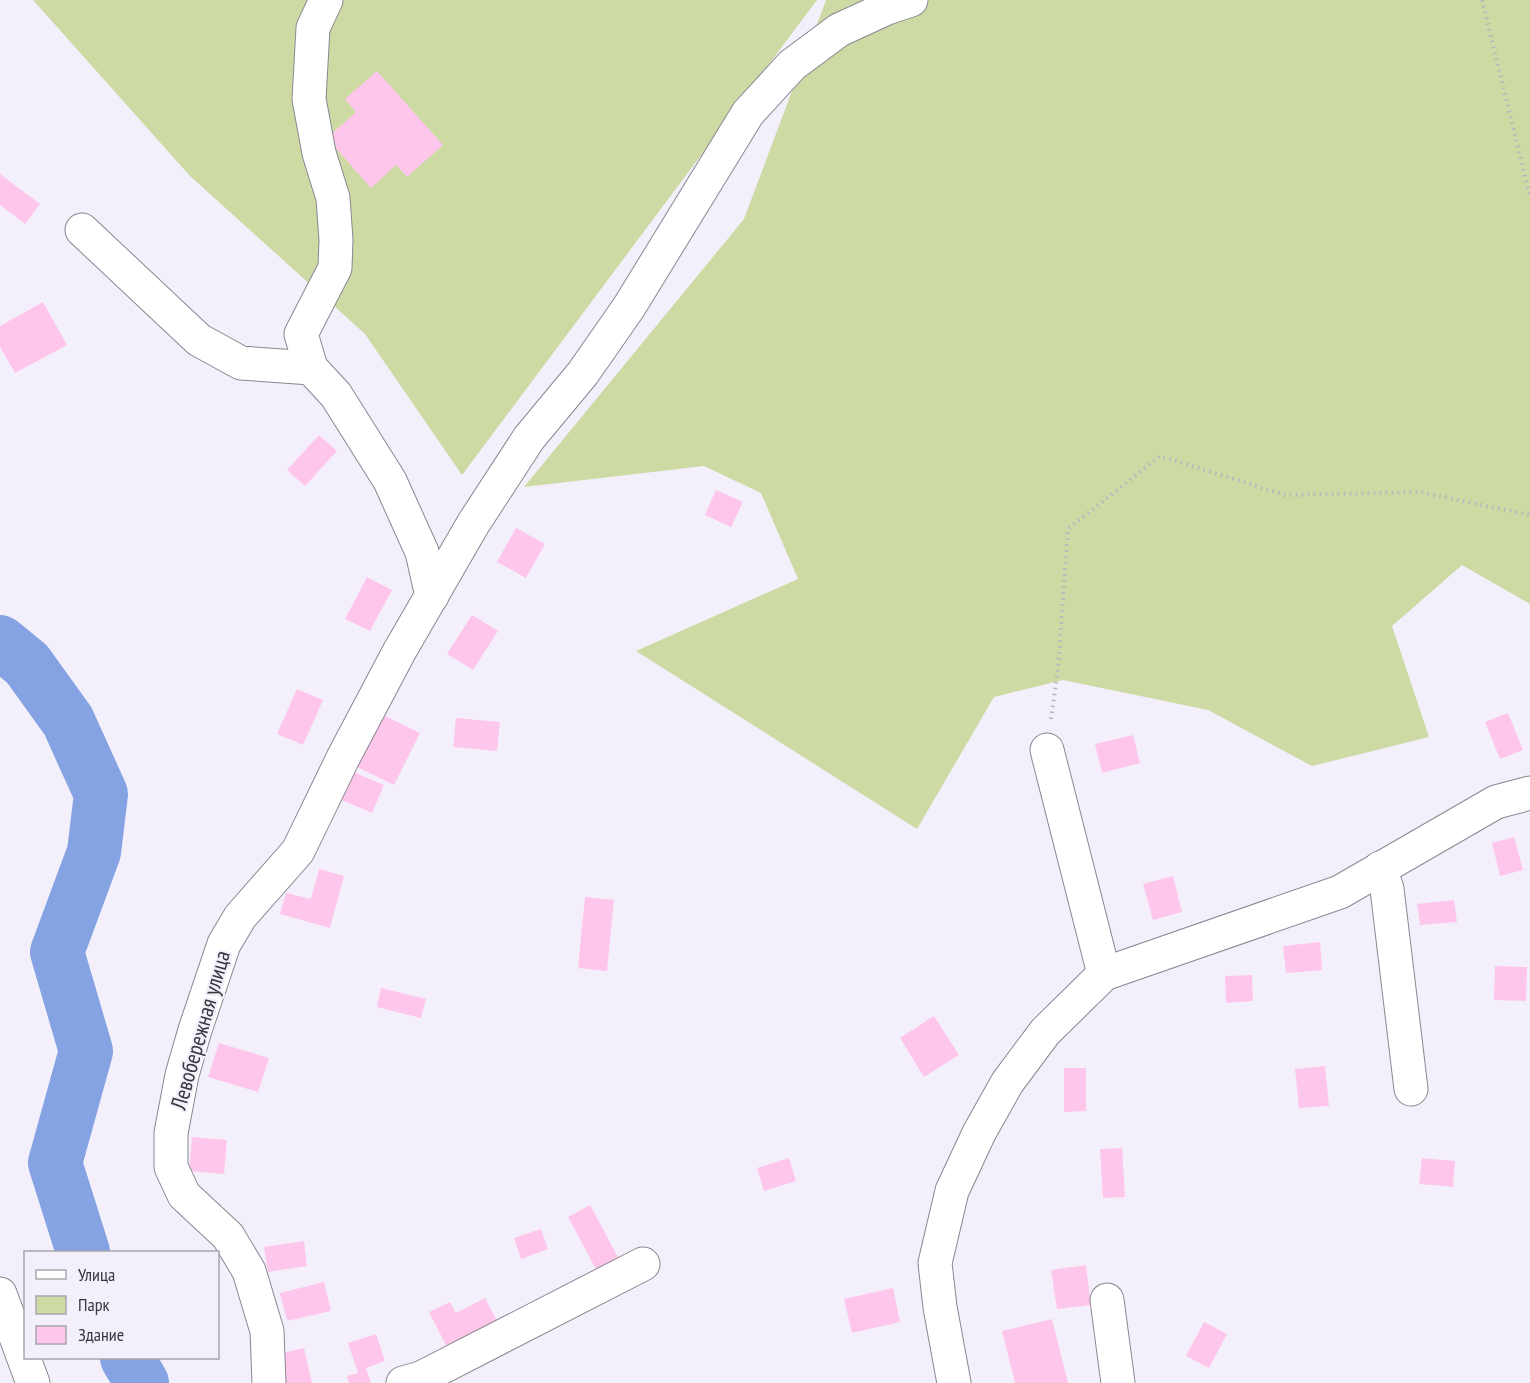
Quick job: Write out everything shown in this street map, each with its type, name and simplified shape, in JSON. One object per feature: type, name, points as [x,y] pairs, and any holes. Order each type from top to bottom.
[{"type":"street","points":[[326,0],[313,28],[309,99],[319,153],[333,198],[335,268],[301,334],[311,368],[336,395],[390,481],[422,552],[432,596]]},
{"type":"street","name":"Левобережная улица","points":[[269,1383],[267,1331],[249,1271],[228,1236],[184,1195],[171,1167],[171,1133],[182,1076],[224,944],[240,917],[298,851],[343,758],[399,652],[473,524],[529,438],[583,373],[630,307],[748,113],[792,65],[839,30],[887,8],[911,0]]},
{"type":"street","points":[[82,230],[199,340],[241,363],[311,368]]},
{"type":"street","points":[[1047,750],[1104,974]]},
{"type":"street","points":[[954,1383],[940,1307],[935,1263],[952,1191],[979,1133],[1007,1083],[1045,1032],[1104,974],[1340,892],[1496,802],[1530,794]]},
{"type":"street","points":[[1380,868],[1387,889],[1411,1089]]},
{"type":"street","points":[[403,1383],[421,1378],[643,1264]]},
{"type":"street","points":[[0,1294],[24,1359]]},
{"type":"street","points":[[1107,1300],[1118,1383]]},
{"type":"street","points":[[24,1359],[33,1383]]},
{"type":"path","points":[[1482,0],[1530,196]]},
{"type":"path","points":[[1047,750],[1058,669],[1068,530],[1160,456],[1285,495],[1420,492],[1530,515]]},
{"type":"green space","points":[[33,0],[817,0],[462,475],[365,334],[190,176]]},
{"type":"green space","points":[[826,0],[1530,0],[1530,604],[1462,565],[1392,626],[1429,737],[1312,766],[1208,710],[1063,680],[994,697],[917,829],[636,651],[798,579],[761,493],[704,466],[524,487],[744,219]]},
{"type":"building","points":[[377,71],[443,145],[407,177],[396,165],[371,188],[327,138],[356,112],[345,99]]},
{"type":"building","points":[[0,174],[40,204],[25,224],[0,205]]},
{"type":"building","points":[[43,302],[67,345],[15,373],[0,347],[0,326]]},
{"type":"building","points":[[319,435],[337,451],[305,486],[287,470]]},
{"type":"building","points":[[716,490],[743,502],[731,527],[705,515]]},
{"type":"building","points":[[516,528],[545,544],[526,578],[497,562]]},
{"type":"building","points":[[367,577],[392,590],[370,631],[345,619]]},
{"type":"building","points":[[472,615],[498,631],[473,670],[447,654]]},
{"type":"building","points":[[297,689],[323,700],[303,745],[277,734]]},
{"type":"building","points":[[1508,713],[1523,750],[1500,759],[1485,722]]},
{"type":"building","points":[[383,715],[420,733],[394,785],[357,767]]},
{"type":"building","points":[[456,718],[500,722],[497,751],[453,747]]},
{"type":"building","points":[[1133,735],[1140,763],[1102,773],[1095,744]]},
{"type":"building","points":[[349,770],[384,785],[372,813],[337,798]]},
{"type":"building","points":[[1514,837],[1523,870],[1500,876],[1492,843]]},
{"type":"building","points":[[319,869],[344,876],[330,928],[280,914],[286,893],[311,899]]},
{"type":"building","points":[[1173,876],[1182,912],[1153,920],[1143,884]]},
{"type":"building","points":[[585,897],[614,900],[607,971],[578,968]]},
{"type":"building","points":[[1454,900],[1457,922],[1420,925],[1417,904]]},
{"type":"building","points":[[1320,942],[1322,970],[1286,973],[1283,946]]},
{"type":"building","points":[[1495,966],[1527,967],[1526,1001],[1494,1000]]},
{"type":"building","points":[[1252,975],[1253,1001],[1226,1003],[1225,976]]},
{"type":"building","points":[[381,988],[426,999],[421,1018],[377,1007]]},
{"type":"building","points":[[934,1016],[959,1055],[924,1077],[900,1038]]},
{"type":"building","points":[[219,1043],[269,1058],[258,1092],[208,1077]]},
{"type":"building","points":[[1325,1066],[1329,1106],[1299,1108],[1295,1069]]},
{"type":"building","points":[[1064,1068],[1086,1068],[1086,1111],[1064,1112]]},
{"type":"building","points":[[192,1137],[227,1140],[224,1174],[189,1171]]},
{"type":"building","points":[[1122,1148],[1125,1197],[1103,1198],[1100,1149]]},
{"type":"building","points":[[789,1158],[796,1181],[764,1191],[757,1168]]},
{"type":"building","points":[[1422,1158],[1455,1161],[1453,1187],[1419,1184]]},
{"type":"building","points":[[590,1205],[619,1259],[597,1271],[568,1217]]},
{"type":"building","points":[[541,1229],[548,1249],[521,1259],[514,1238]]},
{"type":"building","points":[[304,1241],[307,1266],[268,1272],[264,1247]]},
{"type":"building","points":[[1086,1265],[1091,1305],[1057,1309],[1051,1270]]},
{"type":"building","points":[[324,1282],[331,1311],[287,1321],[280,1293]]},
{"type":"building","points":[[893,1288],[900,1322],[852,1333],[844,1299]]},
{"type":"building","points":[[485,1298],[498,1323],[448,1349],[429,1312],[450,1302],[456,1313]]},
{"type":"building","points":[[1052,1319],[1068,1383],[1015,1383],[1002,1331]]},
{"type":"building","points":[[1204,1322],[1227,1334],[1209,1368],[1186,1356]]},
{"type":"building","points":[[376,1334],[385,1361],[366,1368],[371,1383],[349,1383],[347,1376],[358,1373],[348,1343]]},
{"type":"building","points":[[304,1348],[312,1383],[285,1383],[278,1354]]},
{"type":"waterway","points":[[0,642],[27,664],[68,721],[101,794],[94,852],[57,952],[86,1051],[55,1163],[83,1251]]},
{"type":"waterway","points":[[128,1359],[142,1383]]}]
